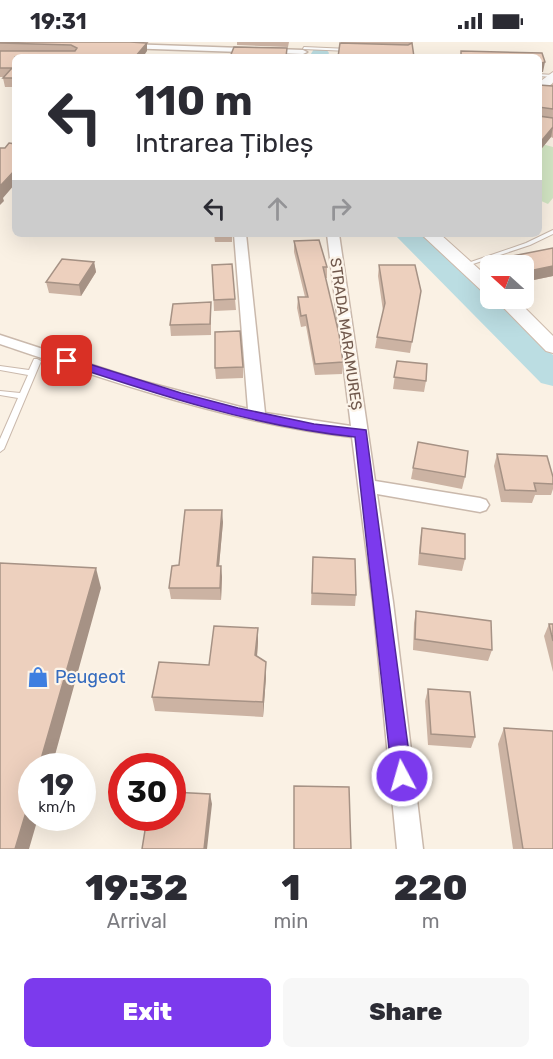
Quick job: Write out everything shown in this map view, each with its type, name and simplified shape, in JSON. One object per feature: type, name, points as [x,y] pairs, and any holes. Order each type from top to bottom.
[{"type":"street","points":[[278,42],[304,48]]},
{"type":"street","points":[[115,45],[304,48]]},
{"type":"street","points":[[542,87],[553,76]]},
{"type":"street","points":[[240,237],[257,417]]},
{"type":"street","name":"STRADA MARAMUREȘ","points":[[333,237],[361,433],[410,849]]},
{"type":"street","points":[[433,237],[480,279]]},
{"type":"street","points":[[513,309],[553,347]]},
{"type":"street","points":[[0,339],[176,396],[257,417],[314,428],[361,433]]},
{"type":"street","points":[[367,486],[480,505]]},
{"type":"lane","points":[[304,48],[350,50]]},
{"type":"lane","points":[[465,265],[528,244],[553,232]]},
{"type":"lane","points":[[0,449],[37,361]]},
{"type":"lane","points":[[0,368],[32,373]]},
{"type":"lane","points":[[0,393],[22,396]]},
{"type":"green space","points":[[542,144],[553,147],[553,198],[548,204],[542,201]]},
{"type":"building","points":[[0,43],[147,43],[138,54],[12,54],[12,68],[0,68],[0,51],[75,51],[77,48],[71,45]]},
{"type":"building","points":[[340,43],[408,45],[412,43],[414,54],[338,54]]},
{"type":"building","points":[[234,47],[287,48],[286,54],[231,54]]},
{"type":"building","points":[[461,51],[542,53],[545,62],[542,63],[542,54],[461,54]]},
{"type":"building","points":[[12,68],[12,78],[3,78]]},
{"type":"building","points":[[542,85],[553,86],[553,109],[542,107]]},
{"type":"building","points":[[542,116],[553,118],[553,127],[542,140]]},
{"type":"building","points":[[9,143],[12,144],[12,173],[0,186],[0,148],[5,148]]},
{"type":"building","points":[[319,240],[327,267],[323,267],[339,334],[343,362],[315,364],[306,315],[301,316],[298,297],[308,297],[294,241]]},
{"type":"building","points":[[553,248],[553,266],[534,270],[534,255],[517,255]]},
{"type":"building","points":[[62,259],[94,262],[79,285],[46,282]]},
{"type":"building","points":[[232,264],[235,299],[214,300],[212,265]]},
{"type":"building","points":[[379,265],[415,265],[421,291],[412,342],[377,337],[385,303]]},
{"type":"building","points":[[211,302],[210,324],[170,325],[173,304]]},
{"type":"building","points":[[240,331],[243,367],[215,368],[215,332]]},
{"type":"building","points":[[397,361],[427,364],[426,381],[394,377]]},
{"type":"building","points":[[418,442],[468,451],[465,477],[413,468]]},
{"type":"building","points":[[497,454],[547,456],[553,484],[534,483],[536,491],[505,490]]},
{"type":"building","points":[[185,510],[222,510],[217,566],[221,566],[220,588],[169,588],[172,566],[179,565]]},
{"type":"building","points":[[422,528],[465,534],[465,559],[420,553]]},
{"type":"building","points":[[313,557],[355,559],[356,595],[312,593]]},
{"type":"building","name":"Peugeot","points":[[0,563],[96,568],[43,753],[18,753],[18,831],[20,831],[15,849],[0,849]]},
{"type":"building","points":[[416,611],[491,621],[492,650],[415,639]]},
{"type":"building","points":[[549,624],[553,624],[553,641]]},
{"type":"building","points":[[214,626],[258,628],[255,655],[266,662],[263,702],[152,697],[159,662],[209,665]]},
{"type":"building","points":[[428,689],[470,692],[475,737],[431,734]]},
{"type":"building","points":[[504,728],[553,731],[553,849],[523,849]]},
{"type":"building","points":[[294,786],[349,787],[351,849],[294,849]]},
{"type":"building","points":[[186,793],[210,794],[204,849],[142,849],[145,831],[186,831]]},
{"type":"waterway","points":[[411,237],[553,375]]},
{"type":"place","name":"Peugeot","points":[[38,677]]},
{"type":"route","points":[[67,361],[238,413],[314,428],[361,433],[402,776]]}]
